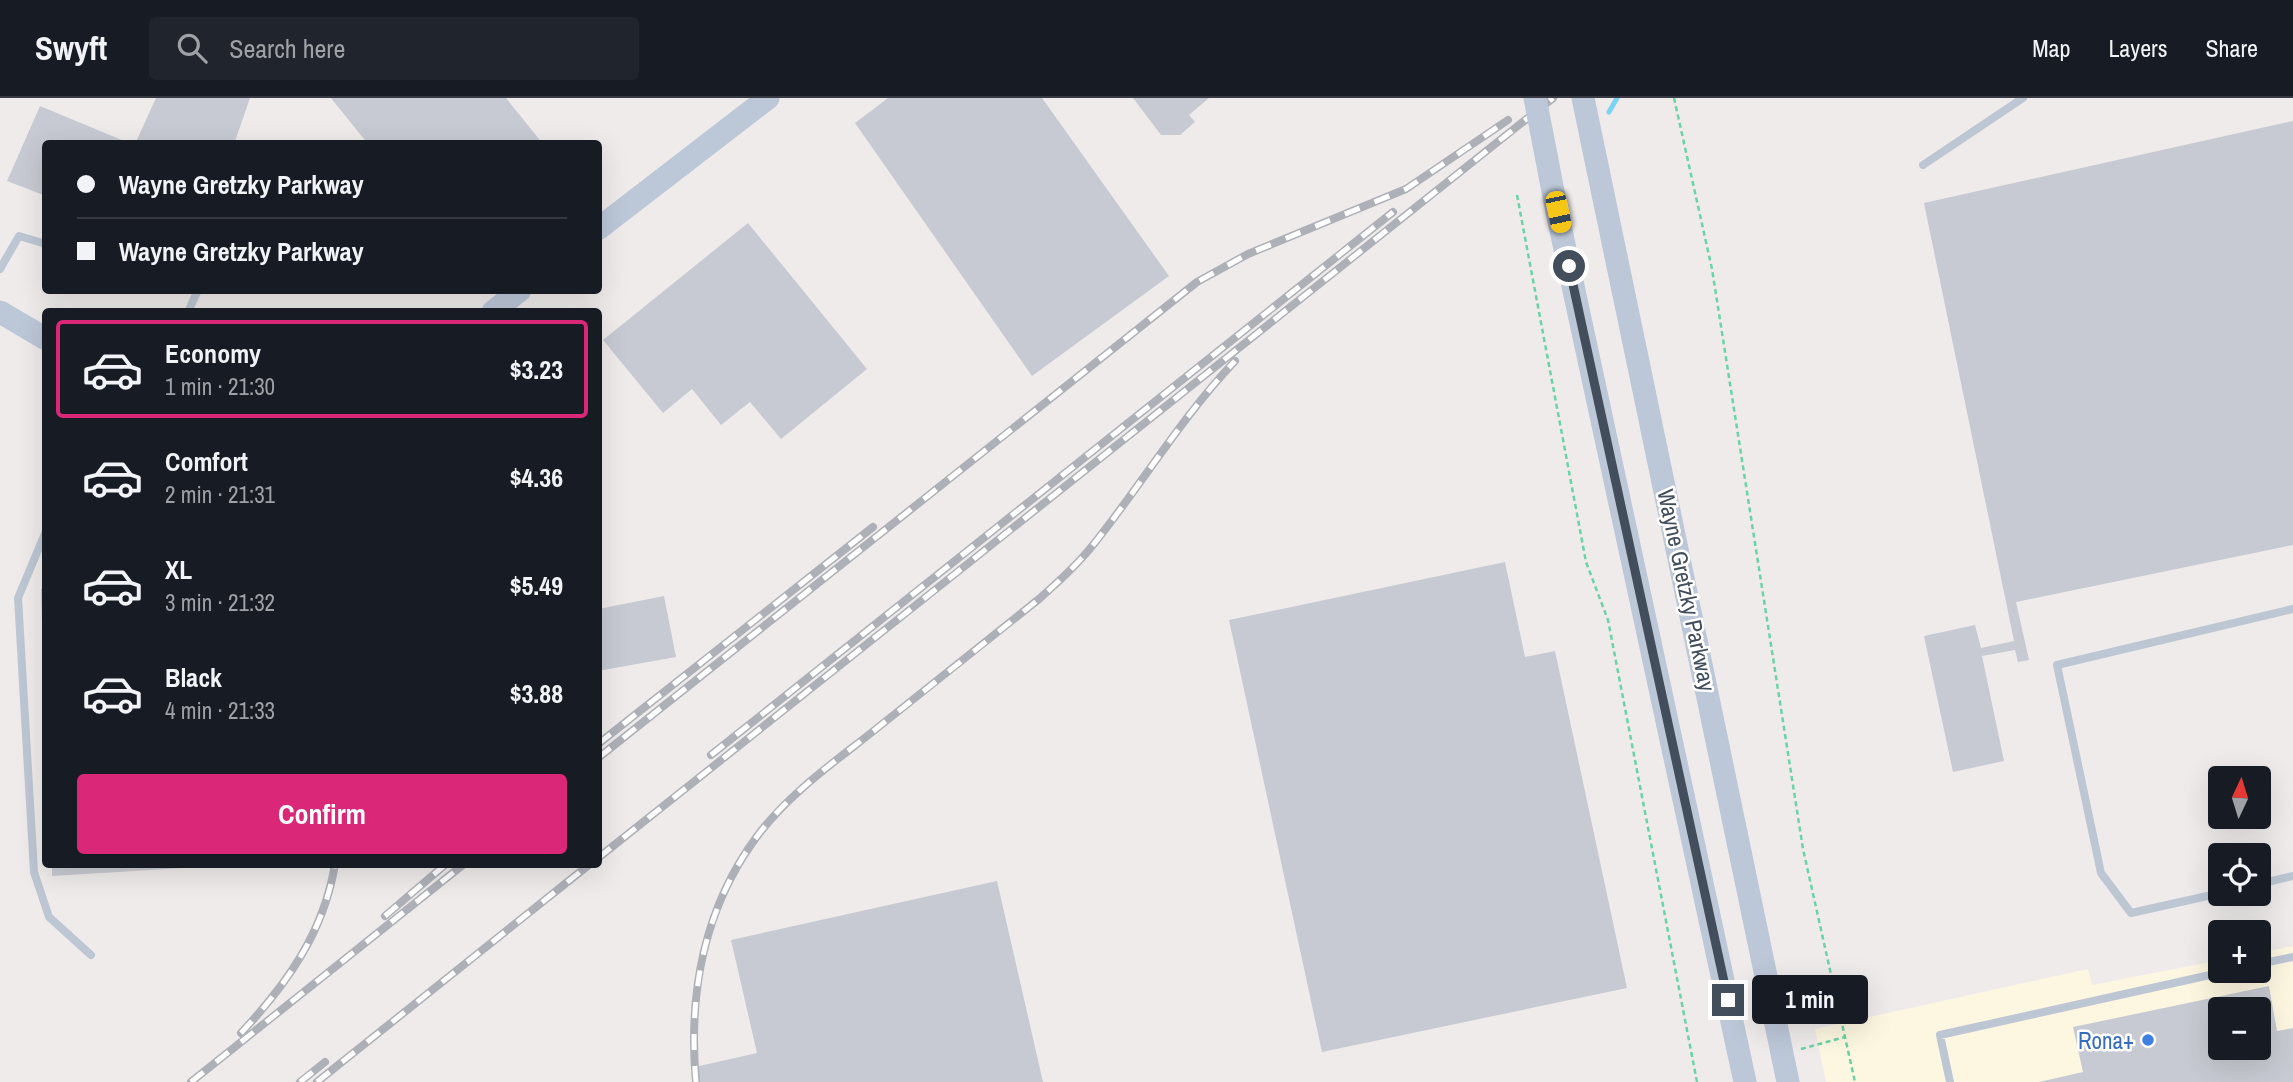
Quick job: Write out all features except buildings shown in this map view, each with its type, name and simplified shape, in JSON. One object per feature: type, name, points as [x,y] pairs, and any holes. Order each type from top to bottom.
[{"type":"main road","points":[[602,226],[768,98]]},
{"type":"main road","name":"Wayne Gretzky Parkway","points":[[1535,98],[1745,1082]]},
{"type":"main road","name":"Wayne Gretzky Parkway","points":[[1583,98],[1609,211],[1788,1082]]},
{"type":"main road","points":[[498,308],[515,294]]},
{"type":"main road","points":[[0,312],[42,337]]},
{"type":"lane","points":[[1923,165],[2023,98]]},
{"type":"lane","points":[[0,269],[19,236],[42,243]]},
{"type":"lane","points":[[42,539],[18,598],[34,872],[50,917],[91,955]]},
{"type":"lane","points":[[2208,896],[2131,913],[2101,873],[2057,664],[2293,609]]},
{"type":"lane","points":[[2271,881],[2293,876]]},
{"type":"lane","points":[[2271,962],[2293,957]]},
{"type":"lane","points":[[1950,1082],[1940,1035],[2208,975]]},
{"type":"path","points":[[1674,98],[1712,269],[1803,849],[1855,1082]]},
{"type":"path","points":[[1517,195],[1586,562],[1608,620],[1697,1082]]},
{"type":"path","points":[[1783,1054],[1845,1037]]},
{"type":"shaded area","points":[[2293,946],[2293,1082],[1826,1082],[1815,1029],[2088,969],[2092,985],[2208,963],[2208,983],[2271,983],[2271,951]]},
{"type":"waterway","points":[[1609,112],[1617,98]]},
{"type":"railway","points":[[602,855],[1553,98]]},
{"type":"railway","points":[[602,755],[1197,282],[1248,254],[1406,189],[1508,120]]},
{"type":"railway","points":[[711,755],[1393,212]]},
{"type":"railway","points":[[696,1082],[695,1016],[704,952],[724,892],[758,835],[785,804],[816,776],[1039,599],[1067,573],[1093,545],[1179,428],[1235,361]]},
{"type":"railway","points":[[602,741],[873,527]]},
{"type":"railway","points":[[241,1033],[274,995],[301,956],[322,912],[334,868]]},
{"type":"railway","points":[[385,916],[441,868]]},
{"type":"railway","points":[[191,1082],[459,868]]},
{"type":"railway","points":[[317,1082],[585,868]]},
{"type":"railway","points":[[300,1082],[325,1062]]},
{"type":"place","name":"Rona+","points":[[2148,1040]]},
{"type":"route","points":[[1569,266],[1728,1000]]}]
